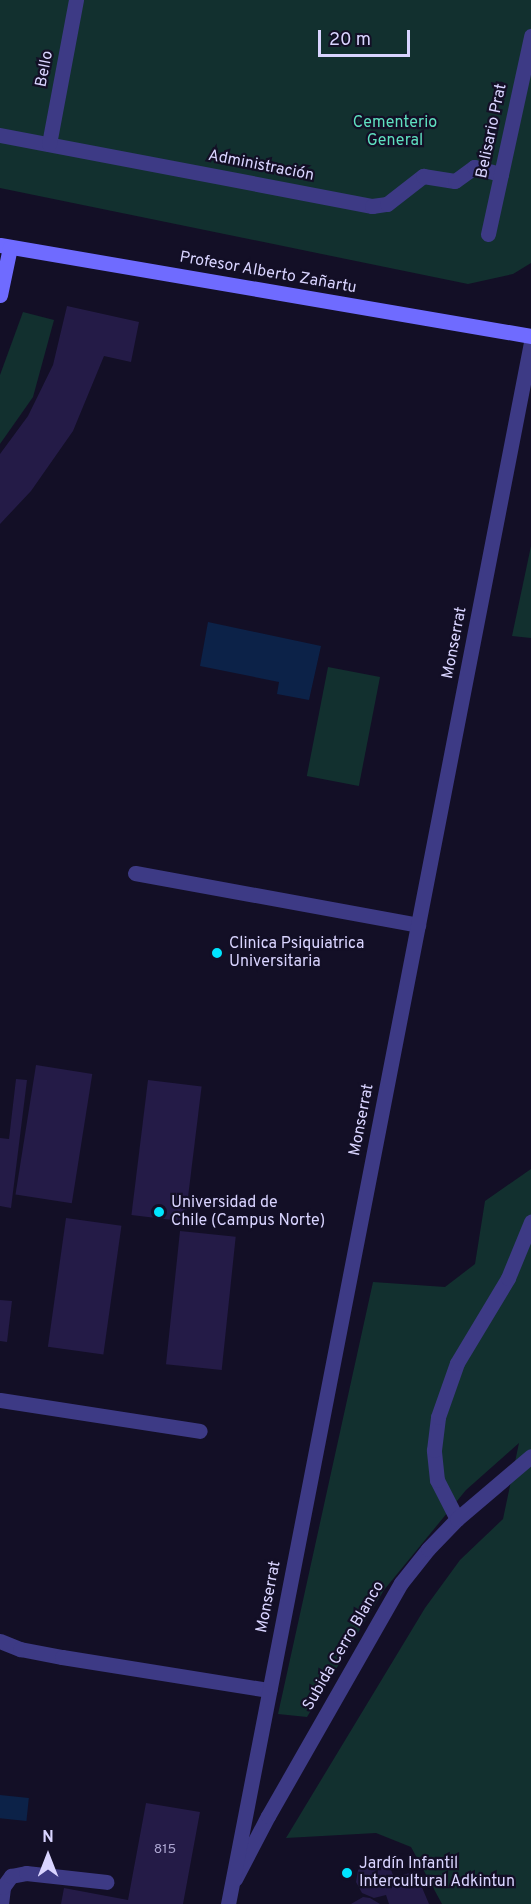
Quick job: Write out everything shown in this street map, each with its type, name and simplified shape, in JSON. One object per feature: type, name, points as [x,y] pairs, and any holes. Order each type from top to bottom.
[{"type":"main road","points":[[0,295],[5,246]]},
{"type":"main road","name":"Profesor Alberto Zañartu","points":[[5,246],[531,336]]},
{"type":"street","name":"Bello","points":[[48,144],[76,0]]},
{"type":"street","name":"Belisario Prat","points":[[488,234],[531,36]]},
{"type":"street","name":"Administración","points":[[0,135],[372,206],[387,204],[423,176],[455,181],[474,167],[501,174]]},
{"type":"street","name":"Monserrat","points":[[228,1904],[531,343]]},
{"type":"street","points":[[135,873],[418,926]]},
{"type":"street","points":[[458,1519],[437,1480],[434,1450],[438,1417],[457,1363],[508,1278],[531,1222]]},
{"type":"street","points":[[0,1400],[200,1431]]},
{"type":"street","name":"Subida Cerro Blanco","points":[[231,1888],[268,1816],[384,1611],[416,1563],[458,1519],[531,1456]]},
{"type":"street","points":[[0,1641],[20,1649],[62,1657],[269,1690]]},
{"type":"street","points":[[1,1904],[3,1887],[11,1876],[26,1873],[107,1882]]},
{"type":"green space","name":"Cementerio General","points":[[0,0],[531,0],[531,263],[513,274],[468,284],[0,188]]},
{"type":"green space","points":[[23,312],[54,320],[33,397],[0,444],[0,375]]},
{"type":"green space","points":[[531,546],[531,638],[512,636]]},
{"type":"green space","points":[[328,667],[380,677],[359,786],[307,776]]},
{"type":"green space","points":[[531,1169],[531,1904],[442,1904],[411,1847],[376,1833],[286,1838],[425,1608],[460,1560],[503,1519],[519,1443],[466,1490],[384,1590],[307,1717],[278,1714],[373,1282],[445,1287],[475,1264],[485,1201]]},
{"type":"water","points":[[208,622],[321,646],[309,700],[277,694],[279,682],[200,666]]},
{"type":"water","points":[[0,1795],[29,1798],[26,1821],[0,1818]]},
{"type":"building","points":[[67,306],[139,322],[131,362],[104,356],[73,431],[31,491],[0,524],[0,454],[28,416],[53,365]]},
{"type":"building","points":[[36,1065],[92,1074],[72,1203],[16,1194]]},
{"type":"building","points":[[16,1079],[27,1080],[11,1208],[0,1206],[0,1138],[9,1139]]},
{"type":"building","points":[[148,1080],[202,1087],[185,1222],[131,1215]]},
{"type":"building","points":[[66,1218],[121,1226],[103,1355],[48,1347]]},
{"type":"building","points":[[180,1231],[236,1237],[222,1370],[166,1364]]},
{"type":"building","points":[[0,1300],[12,1301],[7,1342],[0,1341]]},
{"type":"building","points":[[146,1803],[200,1812],[183,1904],[61,1904],[64,1888],[128,1900]]},
{"type":"building","points":[[379,1860],[390,1867],[394,1878],[415,1871],[429,1904],[389,1904],[386,1895],[374,1898],[362,1893],[356,1882],[358,1870],[367,1862]]},
{"type":"building","points":[[363,1897],[370,1898],[380,1904],[351,1904]]},
{"type":"place","name":"Clinica Psiquiatrica Universitaria","points":[[217,953]]},
{"type":"place","name":"Universidad de Chile (Campus Norte)","points":[[159,1212]]},
{"type":"place","name":"Jardín Infantil Intercultural Adkintun","points":[[347,1873]]}]
